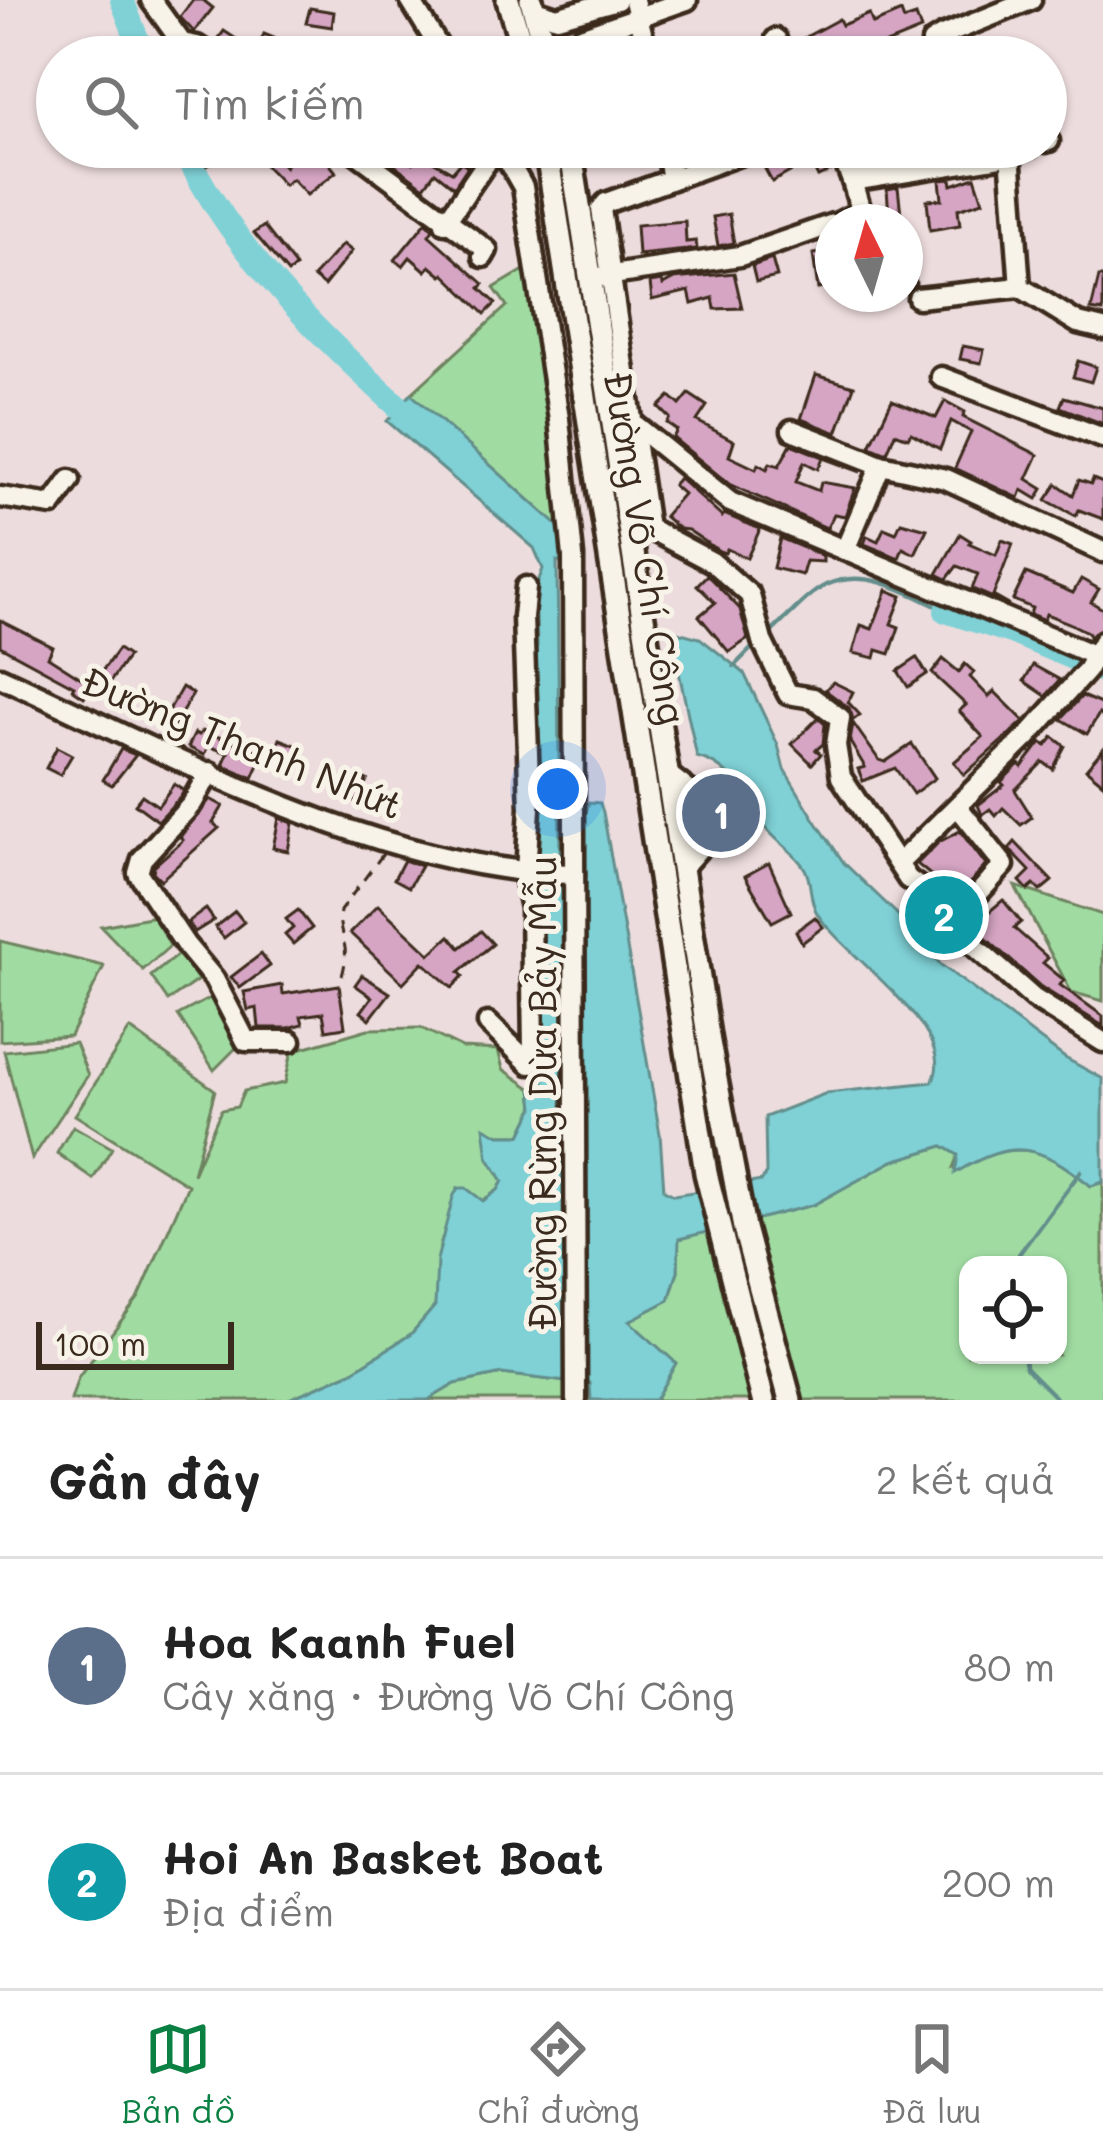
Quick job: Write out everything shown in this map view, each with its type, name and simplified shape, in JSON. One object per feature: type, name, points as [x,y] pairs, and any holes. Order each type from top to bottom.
[{"type":"main road","points":[[508,0],[519,36]]},
{"type":"main road","points":[[533,5],[541,36]]},
{"type":"main road","name":"Đường Võ Chí Công","points":[[550,168],[600,412],[681,869],[706,1173],[763,1400]]},
{"type":"main road","name":"Đường Võ Chí Công","points":[[575,168],[600,276],[600,412],[698,1044],[790,1400]]},
{"type":"street","points":[[151,0],[177,36]]},
{"type":"street","points":[[410,0],[432,36]]},
{"type":"street","points":[[533,5],[557,17],[617,0]]},
{"type":"street","points":[[583,36],[637,9],[687,0]]},
{"type":"street","points":[[942,36],[1031,0]]},
{"type":"street","points":[[377,168],[487,250],[483,257]]},
{"type":"street","points":[[445,223],[484,168]]},
{"type":"street","name":"Đường Rừng Dừa Bảy Mẫu","points":[[512,168],[523,187],[559,419],[573,556],[576,1400]]},
{"type":"street","points":[[670,168],[672,178]]},
{"type":"street","points":[[701,168],[602,206],[600,276],[634,423],[648,528],[712,562],[750,595],[762,641],[788,694],[813,698],[838,715],[841,777],[908,880],[959,915]]},
{"type":"street","points":[[847,168],[859,204]]},
{"type":"street","points":[[852,181],[925,168]]},
{"type":"street","points":[[1011,168],[1020,287]]},
{"type":"street","points":[[600,276],[740,256],[815,230]]},
{"type":"street","points":[[923,297],[1020,287],[1078,323],[1103,329]]},
{"type":"street","points":[[941,377],[1103,438]]},
{"type":"street","points":[[559,419],[600,412],[634,423],[730,502],[1094,660],[1103,684]]},
{"type":"street","points":[[792,430],[881,465],[946,479],[1103,552]]},
{"type":"street","points":[[844,550],[881,465]]},
{"type":"street","points":[[0,497],[52,505],[70,480]]},
{"type":"street","points":[[488,1023],[530,1064],[526,587]]},
{"type":"street","points":[[899,863],[958,808],[1094,660]]},
{"type":"street","name":"Đường Thanh Nhứt","points":[[0,677],[210,772],[389,842],[528,873],[571,874]]},
{"type":"street","points":[[210,772],[192,804],[138,868],[185,944],[206,968],[247,1041],[290,1041]]},
{"type":"street","points":[[666,773],[705,803],[711,835],[681,869]]},
{"type":"street","points":[[958,808],[1004,862],[959,915],[954,928],[1033,998],[1103,1042]]},
{"type":"path","points":[[342,976],[349,952],[340,910],[377,867],[389,842]]},
{"type":"green space","points":[[529,267],[567,534],[411,394],[507,306],[494,288]]},
{"type":"green space","points":[[1015,886],[1103,915],[1103,1001],[1071,992]]},
{"type":"green space","points":[[155,916],[170,946],[143,970],[101,926]]},
{"type":"green space","points":[[0,941],[104,966],[70,1036],[0,1041]]},
{"type":"green space","points":[[180,953],[198,980],[168,1001],[151,976]]},
{"type":"green space","points":[[214,996],[238,1046],[214,1070],[178,1015]]},
{"type":"green space","points":[[421,1028],[462,1048],[498,1050],[503,1069],[532,1089],[534,1108],[521,1135],[499,1135],[486,1128],[488,1157],[503,1181],[482,1201],[458,1188],[440,1246],[435,1306],[411,1334],[352,1372],[287,1400],[71,1400],[78,1378],[139,1297],[188,1185],[75,1115],[130,1029],[215,1090],[193,1174],[221,1110],[237,1107],[244,1091],[285,1083],[292,1051],[368,1029]]},
{"type":"green space","points":[[75,1043],[88,1075],[32,1159],[4,1051]]},
{"type":"green space","points":[[73,1126],[112,1148],[93,1179],[57,1153]]},
{"type":"green space","points":[[943,1146],[958,1155],[953,1168],[1010,1150],[1025,1150],[1055,1161],[1091,1186],[1103,1182],[1103,1400],[655,1400],[676,1363],[629,1321],[669,1300],[678,1271],[678,1239],[812,1205],[893,1161]]},
{"type":"green space","points":[[502,1374],[567,1382],[567,1400],[428,1400],[455,1384]]},
{"type":"water","points":[[411,394],[567,534],[570,565],[557,561],[560,856],[556,876],[563,886],[567,1382],[502,1374],[455,1384],[428,1400],[287,1400],[352,1372],[411,1334],[435,1306],[437,1260],[453,1197],[458,1188],[466,1188],[483,1201],[503,1181],[488,1157],[484,1127],[499,1135],[521,1135],[534,1108],[532,1089],[543,1086],[548,1058],[540,1046],[534,875],[540,744],[533,661],[535,590],[543,569],[534,548],[387,421]]},
{"type":"water","points":[[670,630],[700,638],[744,673],[778,745],[784,769],[844,863],[941,965],[1065,1058],[1103,1079],[1103,1182],[1091,1186],[1056,1161],[1025,1150],[993,1154],[955,1173],[958,1155],[943,1146],[893,1161],[813,1205],[679,1239],[678,1271],[669,1300],[629,1321],[676,1363],[655,1400],[591,1400],[590,1383],[584,1379],[585,816],[589,802],[600,803],[603,812],[660,1134],[664,1190],[674,1195],[762,1181],[766,1173],[765,1117],[827,1093],[932,1082],[937,1062],[915,1017],[817,913],[801,863],[766,828],[730,777],[697,757]]},
{"type":"building","points":[[193,0],[203,0],[213,8],[194,32],[180,17]]},
{"type":"building","points":[[310,8],[334,12],[332,27],[306,23]]},
{"type":"building","points":[[901,12],[904,20],[916,16],[921,30],[906,36],[807,36],[839,19],[842,25],[869,14],[873,24]]},
{"type":"building","points":[[268,168],[333,168],[336,172],[307,195],[292,179],[284,185]]},
{"type":"building","points":[[398,168],[452,172],[467,168],[454,187],[435,172],[424,187]]},
{"type":"building","points":[[767,168],[797,168],[772,182]]},
{"type":"building","points":[[814,168],[832,168],[833,170],[818,177]]},
{"type":"building","points":[[975,177],[983,201],[958,209],[960,225],[930,230],[927,200],[942,199],[940,180],[951,179],[952,185]]},
{"type":"building","points":[[898,187],[900,204],[888,204],[887,189]]},
{"type":"building","points":[[729,214],[734,243],[718,246],[713,217]]},
{"type":"building","points":[[685,221],[686,242],[696,241],[697,249],[638,255],[636,225]]},
{"type":"building","points":[[426,222],[433,229],[429,235],[484,284],[480,288],[496,303],[485,314],[444,274],[430,266],[426,271],[410,257],[403,266],[395,260]]},
{"type":"building","points":[[264,226],[296,267],[288,273],[254,233]]},
{"type":"building","points":[[343,244],[352,251],[324,286],[313,277]]},
{"type":"building","points":[[772,259],[777,277],[756,282],[752,266]]},
{"type":"building","points":[[734,273],[742,308],[715,309],[713,298],[692,304],[689,291],[652,300],[650,283]]},
{"type":"building","points":[[1099,277],[1103,277],[1103,312],[1091,310]]},
{"type":"building","points":[[963,346],[984,350],[981,363],[960,359]]},
{"type":"building","points":[[1078,361],[1096,367],[1091,382],[1073,377]]},
{"type":"building","points":[[816,375],[854,386],[837,433],[801,419]]},
{"type":"building","points":[[689,394],[707,406],[697,421],[734,441],[729,456],[756,469],[758,464],[767,469],[770,463],[779,466],[791,444],[861,472],[823,458],[818,469],[804,462],[796,482],[819,491],[821,482],[855,488],[845,516],[834,514],[827,528],[729,484],[673,438],[677,430],[659,407],[670,396],[680,405]]},
{"type":"building","points":[[1064,397],[1103,408],[1103,424],[1060,407]]},
{"type":"building","points":[[892,400],[936,418],[945,401],[965,412],[963,417],[1038,455],[1027,479],[1043,489],[1037,499],[1022,490],[1019,498],[955,468],[971,432],[951,421],[940,449],[911,433],[908,438],[895,433],[887,453],[870,446]]},
{"type":"building","points":[[679,478],[722,517],[760,529],[747,558],[727,549],[719,551],[664,516],[683,494],[673,485]]},
{"type":"building","points":[[1093,479],[1103,483],[1103,519],[1079,510],[1076,516],[1046,500],[1057,484],[1073,495],[1079,480],[1091,484]]},
{"type":"building","points":[[901,522],[927,529],[915,554],[903,548],[899,558],[864,544],[867,536],[878,541],[884,528],[896,533]]},
{"type":"building","points":[[960,534],[996,555],[1002,540],[1013,544],[993,596],[1009,605],[972,589],[978,574],[957,566],[947,579],[937,574]]},
{"type":"building","points":[[780,538],[823,556],[823,562],[806,561],[802,575],[773,568]]},
{"type":"building","points":[[1026,573],[1073,593],[1081,579],[1099,589],[1091,602],[1103,609],[1103,628],[1089,638],[1089,633],[1069,623],[1030,614],[1032,608],[1013,600]]},
{"type":"building","points":[[707,575],[740,609],[748,639],[729,652],[699,616],[715,603],[697,585]]},
{"type":"building","points":[[887,590],[902,596],[891,624],[899,627],[890,654],[877,650],[875,658],[853,653],[861,625],[872,629]]},
{"type":"building","points":[[0,620],[53,647],[48,657],[92,685],[118,649],[128,656],[99,698],[87,692],[84,697],[74,686],[0,646]]},
{"type":"building","points":[[917,658],[927,674],[908,687],[898,671]]},
{"type":"building","points":[[943,659],[959,672],[965,664],[974,672],[970,677],[989,697],[994,691],[1024,721],[964,775],[954,762],[983,737],[959,711],[966,705],[932,673]]},
{"type":"building","points":[[1033,665],[1060,680],[1046,696],[1024,681]]},
{"type":"building","points":[[833,682],[853,692],[848,702],[860,715],[853,720],[849,708],[825,690]]},
{"type":"building","points":[[182,687],[193,694],[171,730],[161,724]]},
{"type":"building","points":[[1082,696],[1103,705],[1103,717],[1099,714],[1087,734],[1061,719]]},
{"type":"building","points":[[818,718],[825,724],[823,744],[812,764],[792,744]]},
{"type":"building","points":[[853,723],[879,760],[885,762],[912,744],[935,778],[913,794],[895,768],[863,781],[858,769],[865,767],[850,742]]},
{"type":"building","points":[[202,731],[264,753],[253,778],[223,765],[228,753],[208,746],[204,755],[188,747],[195,733]]},
{"type":"building","points":[[1053,737],[1065,746],[1053,769],[1043,762],[1015,790],[1032,817],[1021,825],[1003,808],[996,816],[990,809],[982,815],[978,805],[1004,785],[1001,782],[1019,764],[1022,767],[1041,742],[1046,746]]},
{"type":"building","points":[[280,739],[303,748],[293,770],[271,763]]},
{"type":"building","points":[[57,747],[72,755],[60,775],[46,768]]},
{"type":"building","points":[[121,749],[136,755],[112,785],[103,780]]},
{"type":"building","points":[[1103,749],[1103,783],[1086,769]]},
{"type":"building","points":[[355,775],[367,780],[356,802],[345,797]]},
{"type":"building","points":[[174,784],[184,791],[158,821],[135,804],[142,795],[158,806]]},
{"type":"building","points":[[726,796],[733,827],[745,820],[753,833],[718,854],[724,834],[717,798]]},
{"type":"building","points":[[210,799],[223,806],[213,823],[219,828],[161,880],[154,866],[183,840],[180,837]]},
{"type":"building","points":[[279,818],[293,823],[288,851],[273,848]]},
{"type":"building","points":[[960,831],[986,865],[957,897],[917,864],[939,842]]},
{"type":"building","points":[[1015,842],[1052,881],[1040,891],[1034,885],[1028,890],[1020,881],[1030,871],[1009,849]]},
{"type":"building","points":[[404,860],[421,866],[409,887],[394,879]]},
{"type":"building","points":[[769,863],[791,912],[772,922],[745,876]]},
{"type":"building","points":[[1003,900],[1021,922],[1014,928],[1048,958],[1043,963],[1064,980],[1060,985],[1103,1016],[1103,1026],[1041,987],[972,926]]},
{"type":"building","points":[[378,905],[430,954],[450,936],[460,948],[481,931],[493,944],[459,972],[463,976],[452,988],[423,962],[403,983],[350,933]]},
{"type":"building","points":[[206,909],[214,920],[195,932],[188,922]]},
{"type":"building","points":[[298,910],[312,928],[293,944],[285,935],[293,928],[286,919]]},
{"type":"building","points":[[235,911],[244,922],[224,938],[215,927]]},
{"type":"building","points":[[815,917],[823,927],[802,943],[796,931]]},
{"type":"building","points":[[261,954],[270,966],[240,988],[231,977]]},
{"type":"building","points":[[362,975],[390,993],[370,1019],[361,1012],[372,997],[355,985]]},
{"type":"building","points":[[282,985],[283,994],[339,985],[345,1027],[326,1030],[323,1013],[301,1016],[303,1024],[289,1028],[259,1028],[257,1008],[248,1010],[244,992]]},
{"type":"waterway","points":[[122,0],[136,36]]},
{"type":"waterway","points":[[194,168],[229,226],[287,298],[421,427]]},
{"type":"waterway","points":[[767,636],[811,595],[841,580],[888,584],[946,611]]},
{"type":"waterway","points":[[946,611],[1103,671]]},
{"type":"waterway","points":[[734,666],[755,645]]},
{"type":"waterway","points":[[1019,1256],[1081,1171]]},
{"type":"waterway","points":[[1025,1364],[1058,1400]]},
{"type":"place","name":"Hoa Kaanh Fuel","points":[[721,813]]},
{"type":"place","name":"Hoi An Basket Boat","points":[[944,915]]}]
